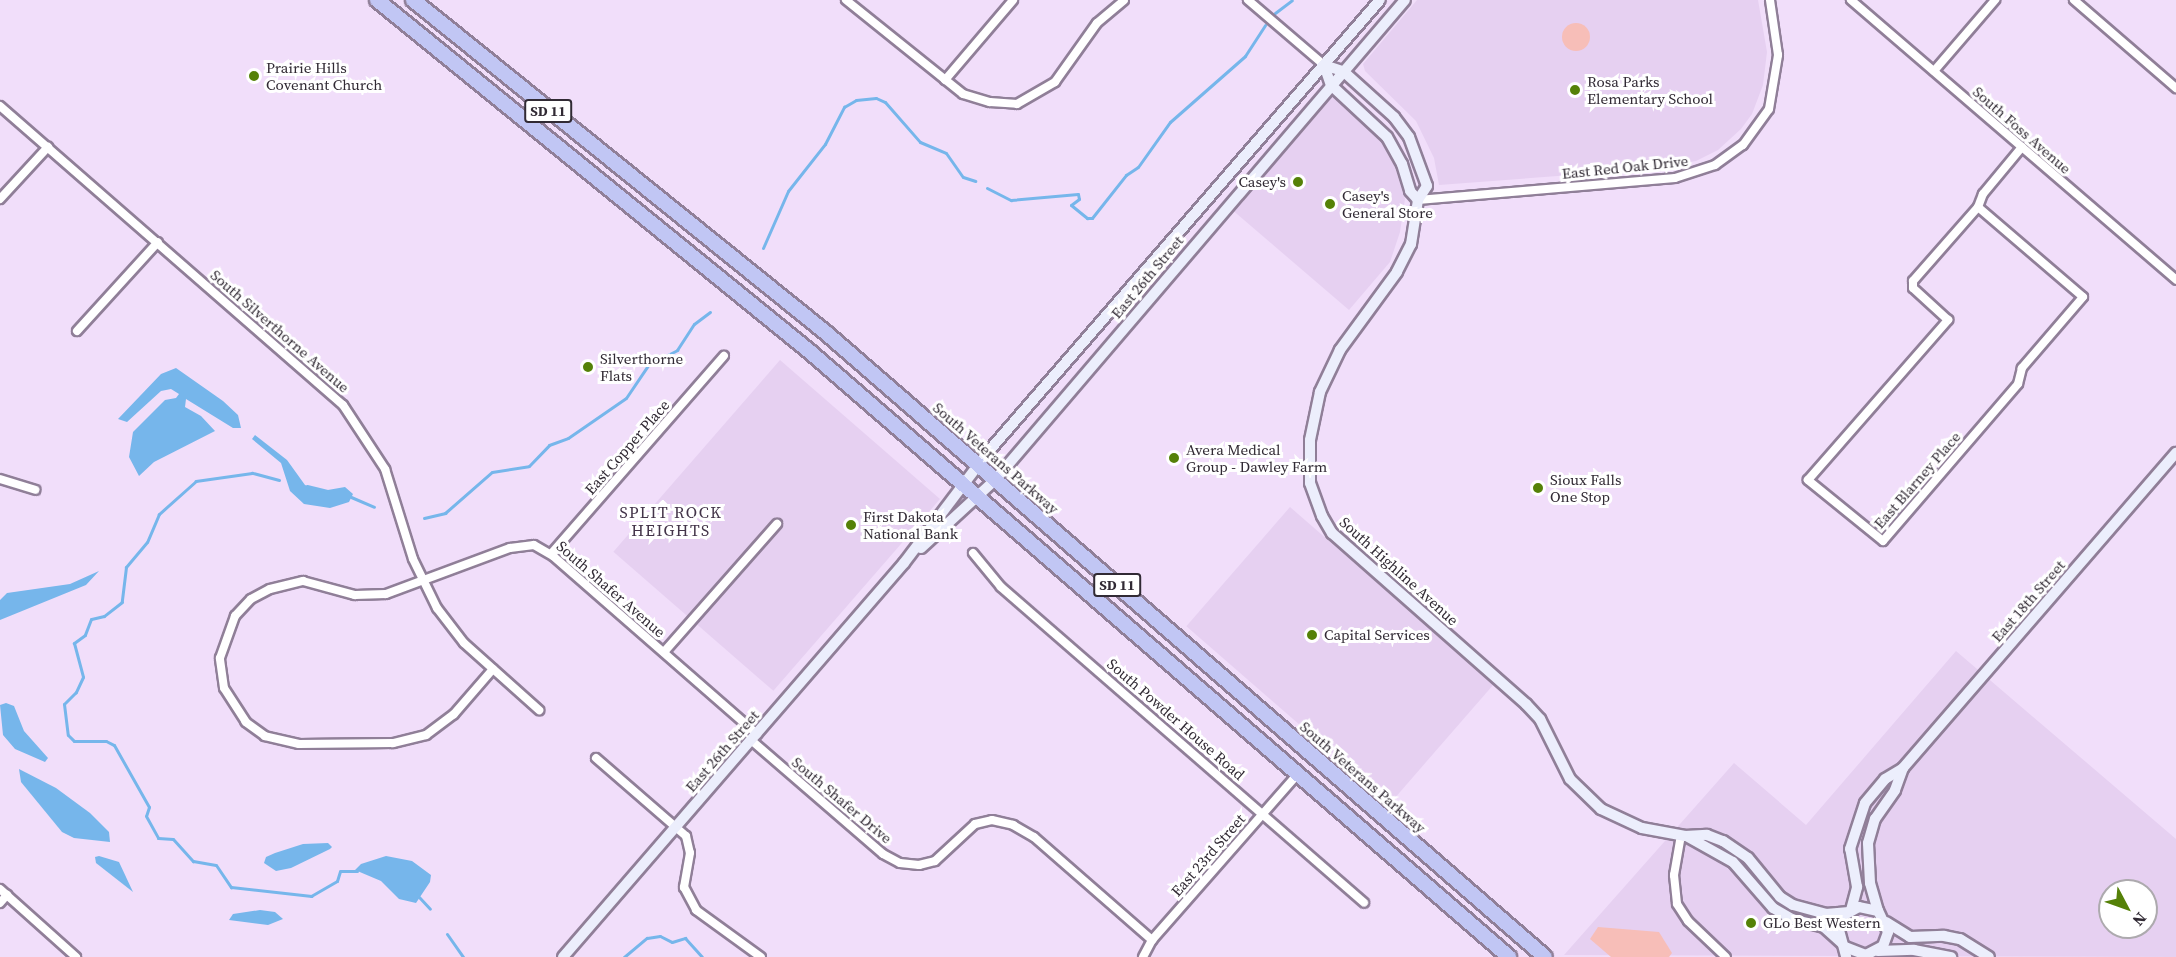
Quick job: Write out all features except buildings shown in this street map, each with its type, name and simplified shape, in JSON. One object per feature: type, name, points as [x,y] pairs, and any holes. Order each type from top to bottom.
[{"type":"highway","name":"SD 11","points":[[377,0],[739,293],[978,496],[1509,957]]},
{"type":"highway","name":"South Veterans Parkway","points":[[413,0],[781,296],[978,464],[1545,957]]},
{"type":"street","points":[[846,0],[963,94],[990,102],[1017,104],[1030,99],[1054,82],[1096,23],[1124,0]]},
{"type":"street","points":[[855,8],[862,0]]},
{"type":"street","points":[[945,80],[1013,0]]},
{"type":"street","name":"South Highline Avenue","points":[[1248,0],[1324,65],[1343,71],[1384,106],[1409,137],[1427,186],[1418,200],[1411,244],[1397,272],[1340,350],[1320,392],[1310,440],[1310,483],[1322,516],[1332,533],[1526,704],[1549,735],[1564,770],[1588,799],[1626,823],[1683,836],[1733,862],[1773,908],[1792,919],[1824,927],[1844,949]]},
{"type":"street","name":"East 26th Street","points":[[563,957],[904,563],[978,464],[1380,0]]},
{"type":"street","name":"East 26th Street","points":[[904,563],[995,480],[1405,0]]},
{"type":"street","name":"East Red Oak Drive","points":[[1418,200],[1675,178],[1722,161],[1743,145],[1761,124],[1774,92],[1778,55],[1770,0]]},
{"type":"street","name":"South Foss Avenue","points":[[1851,0],[2176,280]]},
{"type":"street","points":[[1934,71],[1995,0]]},
{"type":"street","points":[[2074,0],[2176,88]]},
{"type":"street","points":[[1324,65],[1331,85],[1387,137],[1402,164],[1410,191],[1418,200]]},
{"type":"street","name":"South Silverthorne Avenue","points":[[0,106],[324,385],[352,415],[385,469],[422,581],[454,632],[539,710]]},
{"type":"street","points":[[0,199],[48,147]]},
{"type":"street","name":"East Blarney Place","points":[[1978,207],[2083,297],[2022,368],[2018,384],[1883,541],[1808,480],[1948,320],[1913,288],[1913,281],[1978,207],[1983,194],[2022,147]]},
{"type":"street","points":[[77,331],[158,242]]},
{"type":"street","name":"East Copper Place","points":[[551,554],[723,356]]},
{"type":"street","name":"East 18th Street","points":[[1844,949],[1840,923],[1850,911],[1857,886],[1850,849],[1855,825],[1874,792],[1903,768],[2176,453]]},
{"type":"street","points":[[0,479],[35,490]]},
{"type":"street","points":[[664,652],[777,524]]},
{"type":"street","name":"South Shafer Avenue","points":[[493,669],[445,722],[426,735],[405,741],[286,743],[256,731],[241,717],[225,688],[220,658],[229,626],[251,599],[296,582],[365,596],[386,594],[520,545],[534,545],[551,554],[664,652],[754,737]]},
{"type":"street","name":"South Powder House Road","points":[[973,553],[1001,587],[1263,812],[1364,903]]},
{"type":"street","name":"South Shafer Drive","points":[[754,737],[883,854],[900,863],[919,865],[935,861],[975,824],[992,820],[1012,825],[1034,837],[1152,939]]},
{"type":"street","points":[[596,758],[676,827],[689,844],[684,886],[688,897],[706,920],[761,957]]},
{"type":"street","name":"East 18th Street","points":[[1886,922],[1878,911],[1870,883],[1868,843],[1875,819],[1896,790],[1903,768]]},
{"type":"street","name":"East 23rd Street","points":[[1143,957],[1152,939],[1298,774]]},
{"type":"street","name":"South Highline Avenue","points":[[1683,836],[1707,835],[1736,849],[1792,905],[1826,914],[1850,911]]},
{"type":"street","points":[[1683,836],[1674,875],[1677,904],[1688,921],[1726,957]]},
{"type":"street","points":[[0,889],[76,957]]},
{"type":"street","points":[[0,903],[7,895]]},
{"type":"street","points":[[1850,911],[1866,906],[1878,911]]},
{"type":"street","points":[[1874,954],[1886,940],[1886,922]]},
{"type":"street","points":[[1886,922],[1910,937],[1944,936],[1960,939],[1989,957]]},
{"type":"street","points":[[1844,949],[1858,955],[1914,950],[1952,957]]},
{"type":"shaded area","name":"Rosa Parks Elementary School","points":[[1417,0],[1758,0],[1767,52],[1763,85],[1752,114],[1741,129],[1718,150],[1696,161],[1651,169],[1439,185],[1434,158],[1416,121],[1365,71],[1363,64]]},
{"type":"shaded area","points":[[1576,23],[1586,27],[1590,37],[1586,47],[1576,51],[1566,47],[1562,37],[1566,27]]},
{"type":"shaded area","points":[[1333,93],[1372,128],[1391,153],[1405,199],[1400,232],[1390,262],[1349,310],[1230,208]]},
{"type":"shaded area","points":[[780,360],[940,499],[773,691],[613,552]]},
{"type":"shaded area","points":[[1290,507],[1494,684],[1390,803],[1186,626]]},
{"type":"shaded area","points":[[1956,651],[2176,839],[2176,957],[1564,955],[1734,763],[1806,825]]},
{"type":"shaded area","points":[[1598,927],[1659,932],[1672,953],[1669,957],[1611,957],[1590,939]]},
{"type":"water","points":[[176,368],[223,401],[238,415],[241,428],[233,428],[186,399],[185,407],[201,416],[215,431],[154,462],[139,476],[129,457],[133,432],[165,400],[176,398],[179,394],[171,389],[161,391],[127,422],[118,419],[161,374]]},
{"type":"water","points":[[255,435],[287,460],[305,485],[322,491],[345,487],[353,494],[349,502],[330,508],[304,504],[290,491],[281,463],[252,439]]},
{"type":"water","points":[[99,571],[86,585],[0,620],[0,600],[7,593],[70,584]]},
{"type":"water","points":[[6,703],[14,706],[24,731],[48,758],[45,762],[15,749],[3,735],[0,705]]},
{"type":"water","points":[[19,769],[56,788],[90,813],[109,832],[110,842],[74,838],[62,832],[21,782]]},
{"type":"water","points":[[328,843],[332,847],[330,849],[291,868],[276,871],[264,863],[266,857],[303,844]]},
{"type":"water","points":[[386,856],[412,861],[431,875],[430,882],[416,903],[399,899],[381,881],[355,870],[361,864]]},
{"type":"water","points":[[95,857],[119,862],[133,892],[96,863]]},
{"type":"water","points":[[260,910],[275,912],[283,919],[268,925],[229,920],[233,914]]},
{"type":"waterway","points":[[1275,13],[1292,0]]},
{"type":"waterway","points":[[987,188],[1011,200],[1078,194],[1079,199],[1071,205],[1087,218],[1092,218],[1126,175],[1138,167],[1170,122],[1245,56],[1265,25]]},
{"type":"waterway","points":[[763,248],[788,191],[825,144],[844,107],[856,100],[876,98],[885,102],[920,142],[946,153],[963,177],[975,181]]},
{"type":"waterway","points":[[424,518],[445,513],[492,472],[529,466],[549,445],[568,438],[626,398],[648,365],[677,350],[694,324],[710,312]]},
{"type":"waterway","points":[[279,480],[252,473],[196,481],[159,514],[147,542],[126,567],[122,602],[104,616],[91,619],[85,635],[74,643],[83,677],[76,692],[64,704],[68,735],[74,741],[106,741],[114,745],[149,807],[146,816],[158,838],[173,839],[193,861],[216,865],[231,887],[311,896],[337,881],[340,871],[357,871]]},
{"type":"waterway","points":[[307,486],[327,491]]},
{"type":"waterway","points":[[351,497],[374,507]]},
{"type":"waterway","points":[[419,897],[430,909]]},
{"type":"waterway","points":[[447,934],[463,957]]},
{"type":"waterway","points":[[624,957],[647,938],[660,936],[672,942],[685,938],[702,957]]},
{"type":"place","name":"Prairie Hills Covenant Church","points":[[254,76]]},
{"type":"place","name":"Rosa Parks Elementary School","points":[[1575,90]]},
{"type":"place","name":"Casey's","points":[[1298,182]]},
{"type":"place","name":"Casey's General Store","points":[[1330,204]]},
{"type":"place","name":"Silverthorne Flats","points":[[588,367]]},
{"type":"place","name":"Avera Medical Group - Dawley Farm","points":[[1174,458]]},
{"type":"place","name":"Sioux Falls One Stop","points":[[1538,488]]},
{"type":"place","name":"First Dakota National Bank","points":[[851,525]]},
{"type":"place","name":"Capital Services","points":[[1312,635]]},
{"type":"place","name":"GLo Best Western","points":[[1751,923]]},
{"type":"district","name":"SPLIT ROCK HEIGHTS","points":[[671,521]]}]
